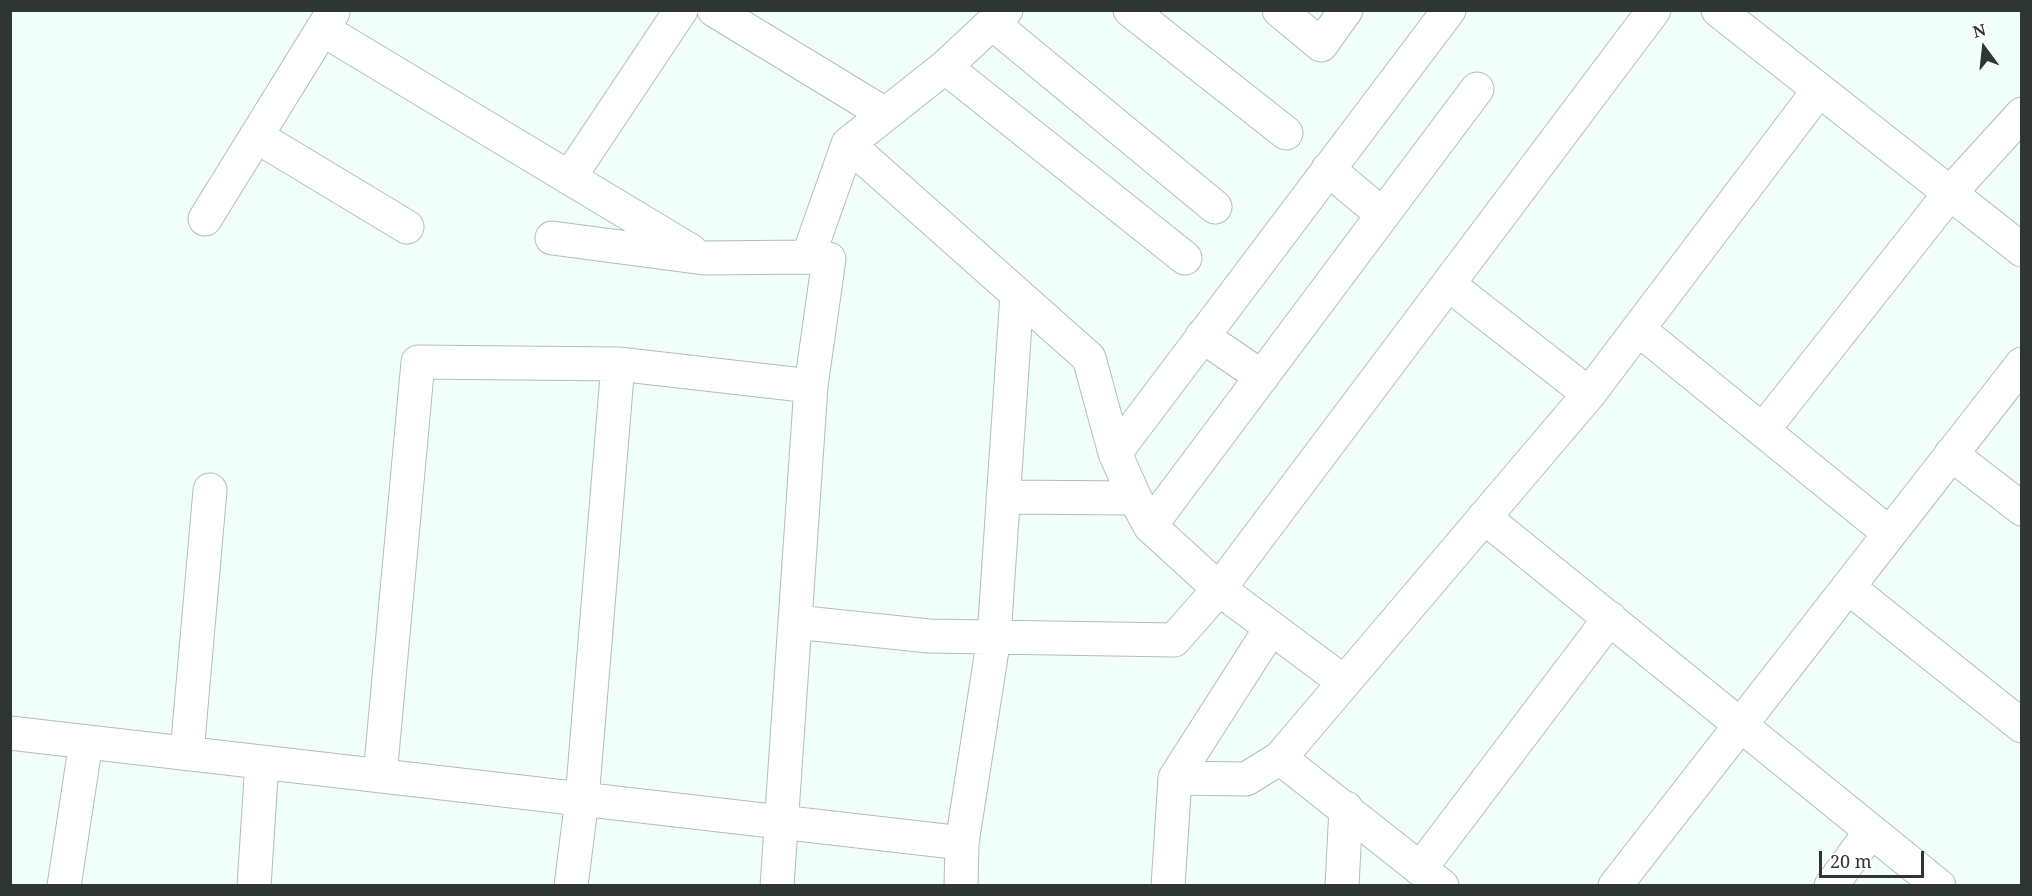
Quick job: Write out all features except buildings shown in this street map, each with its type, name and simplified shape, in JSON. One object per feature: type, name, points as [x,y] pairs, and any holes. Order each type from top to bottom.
[{"type":"street","points":[[568,178],[681,10]]},
{"type":"street","points":[[714,10],[761,22],[885,114]]},
{"type":"street","points":[[1130,10],[1286,133]]},
{"type":"street","points":[[1279,10],[1321,45],[1346,10]]},
{"type":"street","points":[[1115,453],[1449,10]]},
{"type":"street","points":[[795,622],[929,636],[1174,640],[1219,590],[1654,10]]},
{"type":"street","points":[[1718,10],[2022,250]]},
{"type":"street","points":[[808,257],[848,144],[945,67],[999,17],[1215,207]]},
{"type":"street","points":[[205,219],[328,20],[568,178],[704,258]]},
{"type":"street","points":[[945,67],[1185,258]]},
{"type":"street","points":[[1150,526],[1477,89]]},
{"type":"street","points":[[1175,778],[1246,778],[1280,758],[1589,394],[1819,90]]},
{"type":"street","points":[[1763,430],[1950,193],[2022,114]]},
{"type":"street","points":[[256,136],[407,227]]},
{"type":"street","points":[[848,144],[1089,358],[1115,453],[1150,526],[1219,590],[1344,682]]},
{"type":"street","points":[[1328,169],[1383,215]]},
{"type":"street","points":[[552,238],[704,258],[808,257],[829,259],[811,386],[777,885]]},
{"type":"street","points":[[1448,284],[1589,394]]},
{"type":"street","points":[[962,885],[962,843],[994,637],[1017,294]]},
{"type":"street","points":[[1638,329],[1889,533]]},
{"type":"street","points":[[1202,336],[1262,377]]},
{"type":"street","points":[[380,776],[418,362],[618,364],[811,386]]},
{"type":"street","points":[[571,885],[582,799],[618,364]]},
{"type":"street","points":[[1615,885],[2022,364]]},
{"type":"street","points":[[1951,454],[2022,509]]},
{"type":"street","points":[[187,753],[210,490]]},
{"type":"street","points":[[1003,497],[1135,498]]},
{"type":"street","points":[[1485,517],[1939,885]]},
{"type":"street","points":[[1848,587],[2022,726]]},
{"type":"street","points":[[1280,758],[1431,877],[1610,618]]},
{"type":"street","points":[[1168,885],[1175,778],[1271,628]]},
{"type":"street","points":[[10,733],[962,843]]},
{"type":"street","points":[[64,885],[86,742]]},
{"type":"street","points":[[254,885],[262,762]]},
{"type":"street","points":[[1342,885],[1346,808]]},
{"type":"street","points":[[1831,885],[1871,831]]}]
